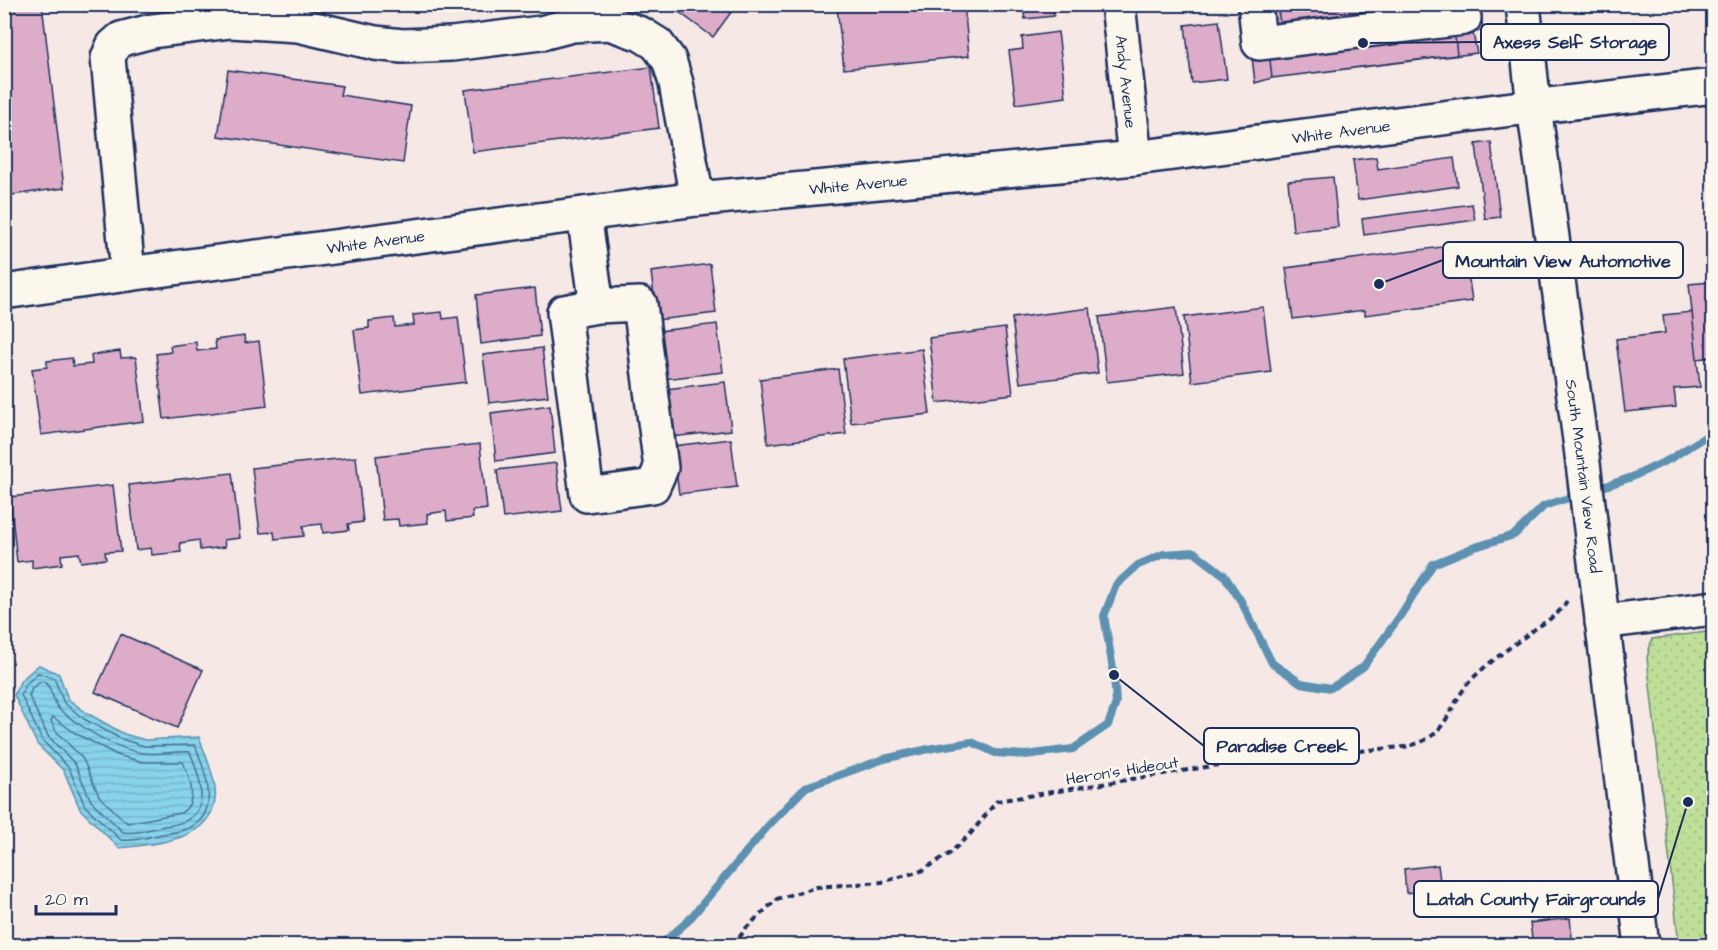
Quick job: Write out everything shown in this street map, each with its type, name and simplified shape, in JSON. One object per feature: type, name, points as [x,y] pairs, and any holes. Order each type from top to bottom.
[{"type":"street","name":"Andy Avenue","points":[[1118,4],[1135,158]]},
{"type":"street","points":[[1255,4],[1260,43],[1464,18],[1462,4]]},
{"type":"street","name":"South Mountain View Road","points":[[1524,4],[1534,107],[1581,447],[1642,945]]},
{"type":"street","points":[[128,274],[108,58],[113,46],[121,39],[152,31],[231,21],[298,25],[375,44],[402,46],[452,44],[541,33],[572,25],[609,23],[641,34],[657,44],[669,60],[676,83],[697,199]]},
{"type":"street","name":"White Avenue","points":[[4,292],[697,199],[1135,158],[1713,86]]},
{"type":"street","points":[[584,213],[597,306]]},
{"type":"street","points":[[640,304],[661,468],[653,486],[587,495],[564,312],[597,306],[640,304]]},
{"type":"street","points":[[1602,622],[1713,608]]},
{"type":"path","name":"Heron's Hideout","points":[[733,945],[747,927],[777,899],[817,887],[882,882],[921,871],[949,854],[971,833],[997,801],[1237,762],[1403,747],[1428,740],[1444,724],[1461,693],[1473,679],[1494,660],[1559,612],[1570,593],[1570,582],[1597,579]]},
{"type":"green space","points":[[1713,631],[1713,945],[1679,945],[1647,658],[1652,639]]},
{"type":"water","points":[[39,665],[59,674],[68,699],[87,713],[124,734],[145,740],[199,737],[215,785],[215,800],[211,814],[202,825],[178,838],[148,845],[119,848],[80,809],[64,771],[37,744],[14,695],[21,680]]},
{"type":"building","points":[[42,4],[64,188],[4,196],[4,5]]},
{"type":"building","points":[[668,4],[737,4],[713,37]]},
{"type":"building","points":[[864,4],[964,4],[969,56],[844,69],[837,7]]},
{"type":"building","points":[[1001,4],[1053,4],[1054,16],[1025,19],[1023,8],[1001,11]]},
{"type":"building","points":[[1246,4],[1480,4],[1483,30],[1473,33],[1477,53],[1272,78],[1255,83]]},
{"type":"building","points":[[1277,4],[1424,4],[1280,23]]},
{"type":"building","points":[[1219,21],[1227,79],[1192,83],[1185,25]]},
{"type":"building","points":[[1454,28],[1457,55],[1272,78],[1269,52]]},
{"type":"building","points":[[1058,32],[1066,97],[1016,104],[1009,51],[1023,49],[1022,37]]},
{"type":"building","points":[[651,67],[659,128],[473,152],[465,90]]},
{"type":"building","points":[[228,70],[342,86],[340,95],[411,106],[403,163],[218,136]]},
{"type":"building","points":[[1491,142],[1500,217],[1485,219],[1476,144]]},
{"type":"building","points":[[1376,157],[1378,169],[1454,158],[1458,186],[1358,200],[1353,160]]},
{"type":"building","points":[[1333,177],[1338,227],[1293,231],[1288,181]]},
{"type":"building","points":[[1472,204],[1475,220],[1364,235],[1362,219]]},
{"type":"building","points":[[1464,244],[1472,301],[1365,315],[1365,310],[1293,319],[1286,268]]},
{"type":"building","points":[[1714,263],[1714,357],[1697,359],[1689,284],[1711,282],[1709,264]]},
{"type":"building","points":[[710,264],[716,313],[657,320],[651,272]]},
{"type":"building","points":[[535,288],[540,336],[481,344],[476,295]]},
{"type":"building","points":[[1176,307],[1184,373],[1107,382],[1099,317]]},
{"type":"building","points":[[1263,307],[1271,372],[1192,382],[1184,317]]},
{"type":"building","points":[[1090,308],[1098,373],[1020,383],[1012,318]]},
{"type":"building","points":[[442,312],[443,319],[458,317],[466,382],[362,395],[354,330],[369,328],[369,321],[394,318],[395,327],[414,325],[413,315]]},
{"type":"building","points":[[1692,312],[1700,387],[1674,389],[1676,407],[1625,412],[1616,339],[1665,333],[1663,315]]},
{"type":"building","points":[[717,324],[723,372],[664,379],[659,331]]},
{"type":"building","points":[[1005,328],[1013,394],[937,403],[929,338]]},
{"type":"building","points":[[244,336],[245,343],[259,341],[267,406],[164,419],[156,354],[171,352],[170,346],[196,342],[197,351],[216,349],[215,340]]},
{"type":"building","points":[[542,348],[548,396],[489,403],[483,355]]},
{"type":"building","points":[[922,349],[930,414],[851,423],[843,359]]},
{"type":"building","points":[[120,351],[121,358],[136,357],[144,421],[41,435],[32,369],[47,367],[47,361],[72,358],[73,366],[92,364],[91,355]]},
{"type":"building","points":[[838,369],[846,434],[768,444],[760,379]]},
{"type":"building","points":[[725,382],[731,430],[672,437],[666,389]]},
{"type":"building","points":[[550,405],[555,453],[496,461],[491,413]]},
{"type":"building","points":[[731,439],[737,487],[679,494],[673,446]]},
{"type":"building","points":[[480,444],[487,509],[472,511],[473,518],[447,521],[446,511],[427,514],[428,523],[399,526],[398,519],[383,520],[376,456]]},
{"type":"building","points":[[356,457],[363,522],[348,524],[349,530],[323,533],[322,524],[303,526],[304,536],[275,539],[274,532],[260,533],[252,468]]},
{"type":"building","points":[[556,463],[562,511],[503,518],[497,470]]},
{"type":"building","points":[[232,473],[240,538],[224,540],[225,547],[200,550],[199,540],[180,543],[181,552],[152,555],[151,548],[136,550],[129,485]]},
{"type":"building","points":[[113,485],[121,551],[105,552],[106,559],[81,562],[79,553],[61,555],[62,564],[32,568],[32,560],[17,562],[10,497]]},
{"type":"building","points":[[121,634],[203,670],[177,728],[95,692]]},
{"type":"building","points":[[1438,865],[1441,889],[1406,893],[1404,869]]},
{"type":"building","points":[[1570,918],[1573,946],[1533,946],[1530,923]]},
{"type":"waterway","points":[[1594,490],[1632,477],[1670,459],[1714,431]]},
{"type":"waterway","points":[[659,946],[688,921],[768,826],[806,787],[884,759],[972,742],[995,753],[1025,755],[1073,749],[1108,725],[1116,703],[1114,675],[1104,616],[1116,585],[1138,565],[1164,554],[1194,552],[1224,575],[1241,601],[1272,663],[1301,683],[1331,688],[1363,667],[1400,616],[1433,564],[1472,548],[1514,535],[1544,506],[1581,494]]},
{"type":"place","name":"Axess Self Storage","points":[[1363,43]]},
{"type":"place","name":"Mountain View Automotive","points":[[1379,284]]},
{"type":"place","name":"Paradise Creek","points":[[1114,675]]},
{"type":"place","name":"Latah County Fairgrounds","points":[[1688,802]]}]
